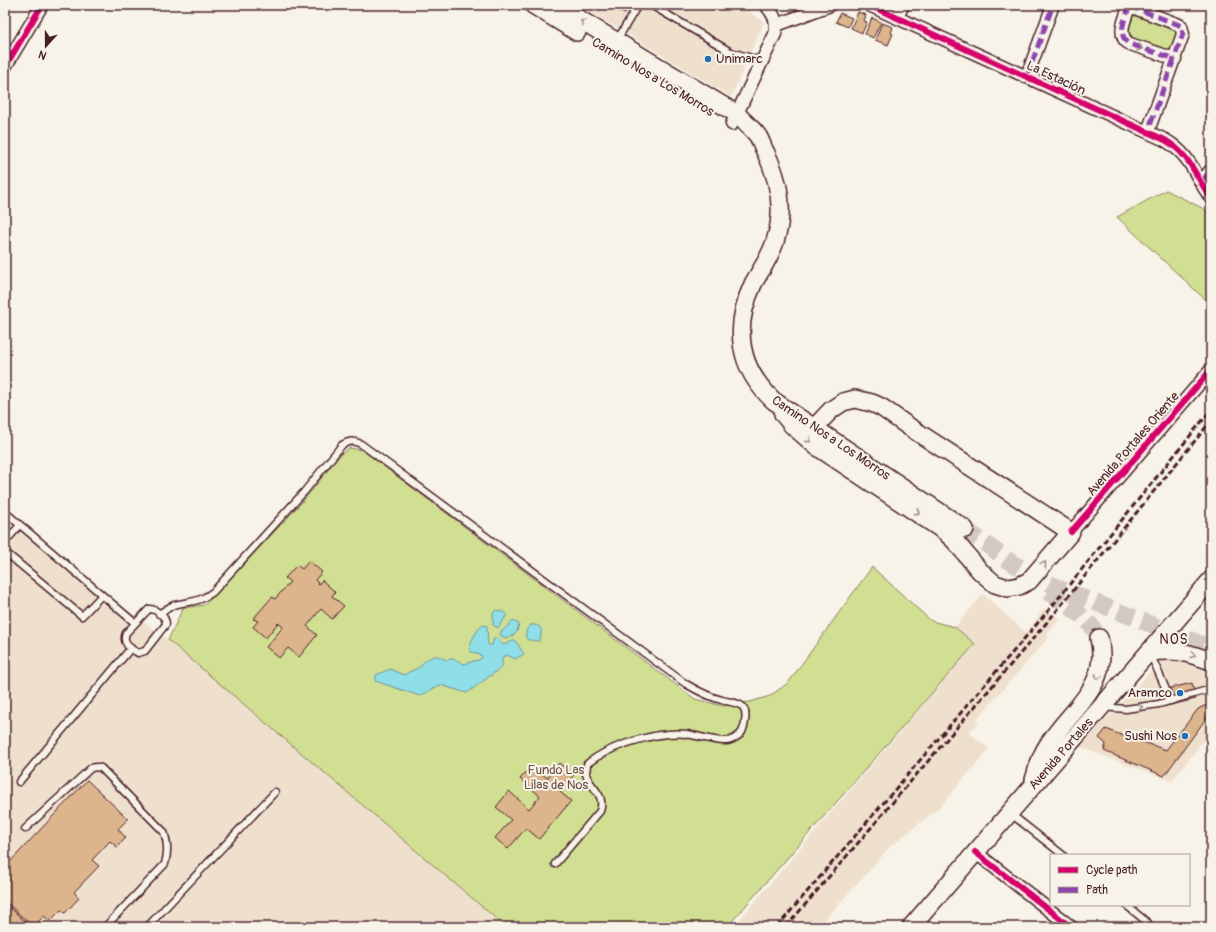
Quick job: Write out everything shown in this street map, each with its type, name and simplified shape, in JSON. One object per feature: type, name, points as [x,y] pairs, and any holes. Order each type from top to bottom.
[{"type":"main road","name":"Camino Nos a Los Morros","points":[[532,5],[734,119]]},
{"type":"main road","name":"Camino Nos a Los Morros","points":[[556,5],[616,42],[734,119],[768,158],[776,176],[779,191],[781,210],[779,224],[773,249],[748,295],[742,317],[741,338],[750,371],[762,388],[774,400],[965,529]]},
{"type":"main road","points":[[774,400],[792,425],[816,446],[944,531],[954,540],[980,571],[995,584],[1002,587],[1014,587],[1029,581],[1071,532],[908,426],[886,410],[872,403],[855,399],[844,402],[831,410],[815,427]]},
{"type":"main road","name":"Avenida Portales","points":[[911,927],[1211,580]]},
{"type":"main road","points":[[1032,786],[1046,748],[1087,696],[1097,680],[1101,664],[1099,638]]},
{"type":"main road","points":[[1150,652],[1170,650],[1179,651],[1211,661]]},
{"type":"street","points":[[5,67],[42,5]]},
{"type":"street","points":[[734,119],[775,34],[777,25],[766,5]]},
{"type":"street","points":[[777,25],[830,5]]},
{"type":"street","name":"La Estación","points":[[869,5],[1165,140],[1179,149],[1190,162],[1211,198]]},
{"type":"street","points":[[897,17],[903,5]]},
{"type":"street","points":[[1027,76],[1053,5]]},
{"type":"street","points":[[1148,131],[1175,60],[1183,38],[1183,34],[1181,26],[1174,22],[1129,6],[1122,31],[1125,40],[1130,44],[1175,60]]},
{"type":"street","points":[[1201,182],[1211,170]]},
{"type":"street","name":"Avenida Portales Oriente","points":[[1071,532],[1211,370]]},
{"type":"street","points":[[975,852],[1071,927]]},
{"type":"lane","points":[[616,42],[638,5]]},
{"type":"lane","points":[[651,5],[731,52],[762,61]]},
{"type":"lane","points":[[160,614],[172,606],[198,601],[213,592],[304,492],[342,445],[355,441],[361,444],[686,684],[703,694],[737,703],[744,707],[746,712],[743,731],[738,736],[727,741],[686,734],[658,735],[614,748],[597,756],[587,764],[586,773],[601,799],[602,805],[600,811],[556,864]]},
{"type":"lane","points":[[5,512],[135,623]]},
{"type":"lane","points":[[5,542],[20,525]]},
{"type":"lane","points":[[5,552],[82,616],[102,595]]},
{"type":"lane","points":[[149,609],[153,609],[160,614],[166,621],[166,624],[143,652],[138,653],[125,642],[124,637],[126,633],[149,609]]},
{"type":"lane","points":[[19,782],[131,648]]},
{"type":"lane","points":[[1150,652],[1171,701]]},
{"type":"lane","points":[[1102,707],[1126,709],[1171,701],[1211,689]]},
{"type":"lane","points":[[24,829],[91,768],[96,767],[101,768],[164,832],[167,841],[168,853],[165,864],[105,927]]},
{"type":"lane","points":[[147,927],[275,792]]},
{"type":"lane","points":[[1009,813],[1062,854]]},
{"type":"lane","points":[[1127,906],[1148,923]]},
{"type":"shaded area","name":"Unimarc","points":[[579,5],[740,5],[764,22],[731,97]]},
{"type":"shaded area","points":[[5,520],[168,640],[506,927],[5,927]]},
{"type":"shaded area","points":[[983,594],[1026,633],[1044,609],[1061,618],[1047,634],[1049,637],[976,720],[979,723],[969,732],[989,749],[940,807],[891,846],[818,927],[733,927],[975,644],[955,627]]},
{"type":"shaded area","points":[[1174,656],[1211,669],[1211,731],[1172,781],[1079,747],[1164,657]]},
{"type":"green space","points":[[1134,13],[1178,30],[1173,49],[1170,51],[1133,40],[1126,35],[1130,16]]},
{"type":"green space","points":[[1166,190],[1204,209],[1211,215],[1211,305],[1117,217]]},
{"type":"green space","name":"Fundo Las Lilas de Nos","points":[[350,448],[362,450],[695,699],[723,706],[750,702],[770,696],[788,683],[872,567],[931,621],[955,627],[975,644],[727,927],[506,927],[168,640],[183,608],[204,605],[215,595],[304,500],[341,454]]},
{"type":"water","points":[[496,610],[506,613],[507,615],[498,628],[493,625],[493,613]]},
{"type":"water","points":[[513,621],[519,624],[517,632],[508,637],[502,637],[500,635],[501,632]]},
{"type":"water","points":[[483,625],[487,626],[488,645],[492,645],[494,638],[497,638],[503,645],[515,640],[524,654],[515,659],[507,655],[504,656],[502,659],[502,667],[467,693],[440,685],[420,696],[375,681],[376,675],[390,669],[404,675],[420,667],[427,659],[434,656],[439,656],[446,660],[454,659],[464,664],[481,659],[482,656],[470,651],[469,649],[474,636]]},
{"type":"water","points":[[531,625],[538,626],[541,629],[539,641],[528,640],[526,638],[526,631]]},
{"type":"building","points":[[609,5],[630,5],[624,14]]},
{"type":"building","points":[[858,12],[866,15],[864,21],[867,22],[862,33],[851,28]]},
{"type":"building","points":[[840,13],[852,18],[848,27],[836,22]]},
{"type":"building","points":[[872,18],[881,22],[873,38],[865,34]]},
{"type":"building","points":[[882,23],[893,27],[891,33],[893,34],[888,45],[875,40]]},
{"type":"building","points":[[309,561],[322,572],[315,580],[319,584],[322,580],[335,592],[332,596],[344,606],[332,619],[321,609],[307,626],[317,635],[299,657],[288,648],[279,658],[266,647],[283,627],[278,623],[266,638],[253,627],[258,621],[253,619],[272,597],[275,599],[290,582],[285,578],[297,565],[302,569]]},
{"type":"building","points":[[1192,683],[1196,699],[1162,707],[1158,691]]},
{"type":"building","points":[[1211,703],[1211,712],[1164,776],[1104,751],[1106,744],[1099,738],[1106,729],[1166,750],[1198,709]]},
{"type":"building","points":[[559,763],[574,775],[560,792],[571,801],[539,839],[526,828],[508,849],[495,838],[511,820],[496,807],[509,791],[529,809],[540,796],[520,779],[532,765],[547,778]]},
{"type":"building","points":[[87,780],[128,819],[118,829],[126,838],[117,847],[110,841],[92,860],[99,866],[74,892],[79,898],[65,913],[61,910],[50,921],[44,916],[33,927],[5,901],[5,861],[8,864]]},
{"type":"building","points":[[5,903],[31,927],[5,927]]},
{"type":"tunnel","points":[[965,529],[1012,563],[1056,587],[1211,648]]},
{"type":"tunnel","points":[[1048,592],[1083,618],[1095,631],[1099,638]]},
{"type":"railway","points":[[777,927],[1048,611],[1211,410]]},
{"type":"railway","points":[[786,927],[1054,614],[1211,421]]},
{"type":"marked path","points":[[1027,76],[1053,5]]},
{"type":"marked path","points":[[1130,5],[1122,31],[1126,41],[1130,44],[1175,59]]},
{"type":"marked path","points":[[1129,6],[1181,26],[1183,34],[1148,131]]},
{"type":"marked path","points":[[1201,182],[1211,170]]},
{"type":"cycle path","points":[[5,67],[42,5]]},
{"type":"cycle path","points":[[869,5],[1165,140],[1174,146],[1187,159],[1211,198]]},
{"type":"cycle path","points":[[1071,532],[1211,370]]},
{"type":"cycle path","points":[[975,852],[1071,927]]},
{"type":"place","name":"Unimarc","points":[[708,59]]},
{"type":"place","name":"Aramco","points":[[1180,693]]},
{"type":"place","name":"Sushi Nos","points":[[1185,736]]},
{"type":"district","name":"NOS","points":[[1174,639]]}]
